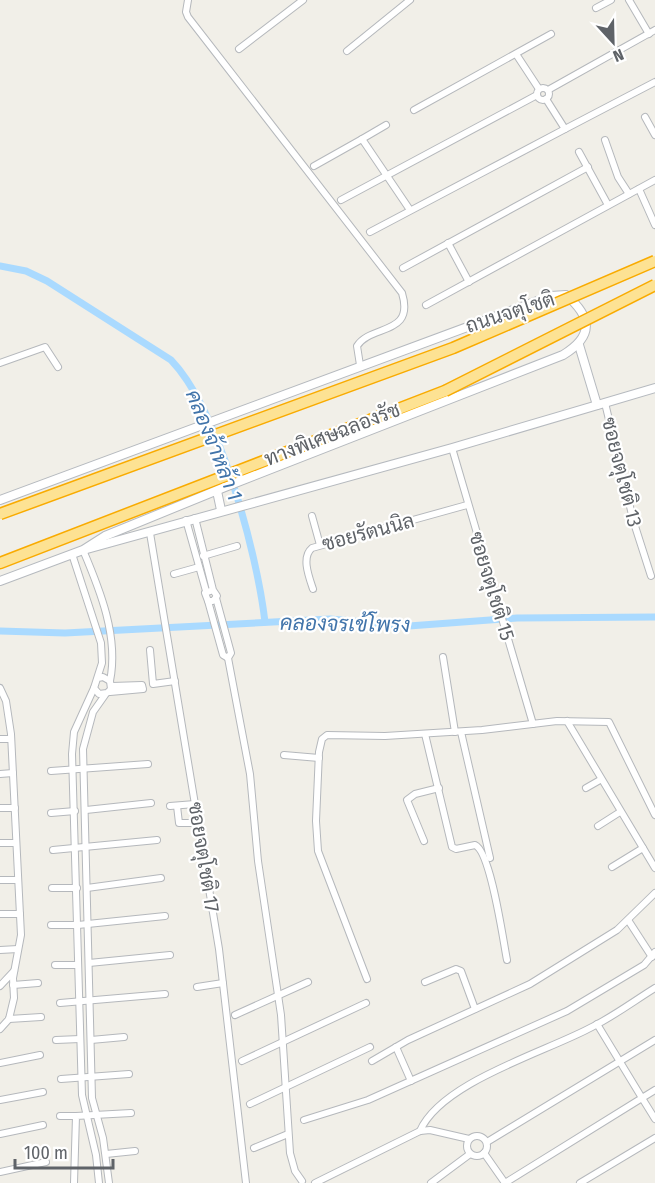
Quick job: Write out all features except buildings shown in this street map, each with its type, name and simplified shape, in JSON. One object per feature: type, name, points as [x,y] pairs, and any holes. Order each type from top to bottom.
[{"type":"highway","name":"ทางพิเศษฉลองรัช","points":[[0,514],[453,348],[655,261]]},
{"type":"highway","name":"ทางพิเศษฉลองรัช","points":[[0,563],[212,480],[244,474],[306,444],[465,382],[655,285]]},
{"type":"street","points":[[188,0],[186,12],[188,17],[402,293],[404,312],[396,324],[388,330],[365,337],[357,346],[360,365]]},
{"type":"street","points":[[239,50],[303,0]]},
{"type":"street","points":[[347,51],[410,0]]},
{"type":"street","points":[[596,8],[611,0]]},
{"type":"street","points":[[341,200],[652,32],[629,0]]},
{"type":"street","points":[[414,110],[551,34]]},
{"type":"street","points":[[516,54],[542,100],[546,99]]},
{"type":"street","points":[[370,232],[655,82]]},
{"type":"street","points":[[548,90],[546,99],[565,129]]},
{"type":"street","points":[[645,117],[654,133]]},
{"type":"street","points":[[314,166],[386,125]]},
{"type":"street","points":[[362,139],[410,210]]},
{"type":"street","points":[[605,140],[618,177],[629,194]]},
{"type":"street","points":[[579,152],[608,205]]},
{"type":"street","points":[[404,268],[588,167]]},
{"type":"street","points":[[426,305],[655,180]]},
{"type":"street","points":[[639,189],[655,225]]},
{"type":"street","points":[[448,243],[469,282]]},
{"type":"street","name":"ถนนจตุโชติ","points":[[0,500],[551,296],[566,295],[579,306],[584,316],[586,331],[579,345]]},
{"type":"street","points":[[85,549],[105,536],[221,489],[244,474],[563,355],[579,345],[601,404]]},
{"type":"street","points":[[0,363],[45,347],[58,367]]},
{"type":"street","points":[[0,581],[85,549],[150,533],[190,518],[452,448],[655,388]]},
{"type":"street","name":"ซอยจตุโชติ 13","points":[[601,404],[651,576]]},
{"type":"street","name":"ซอยจตุโชติ 15","points":[[452,448],[533,724]]},
{"type":"street","points":[[221,489],[225,509]]},
{"type":"street","name":"ซอยรัตนนิล","points":[[313,589],[307,566],[307,552],[320,545],[467,505]]},
{"type":"street","points":[[312,516],[320,545]]},
{"type":"street","points":[[190,518],[204,556],[209,590],[204,596],[209,605],[223,655],[228,658]]},
{"type":"street","points":[[190,518],[196,558],[209,590],[216,598],[231,653],[228,658],[250,774],[259,872],[284,1042],[291,1162],[301,1182],[307,1179],[314,1183],[420,1131],[430,1130],[469,1139],[478,1135],[487,1142]]},
{"type":"street","name":"ซอยจตุโชติ 17","points":[[150,533],[223,983],[246,1183]]},
{"type":"street","points":[[196,558],[237,546]]},
{"type":"street","points":[[85,549],[106,615],[111,638],[113,669],[109,688],[93,712],[82,749],[86,810],[92,1098],[106,1154],[109,1183]]},
{"type":"street","points":[[72,554],[100,639],[102,663],[94,688],[74,732],[73,769],[82,1078],[86,1116],[96,1155],[99,1183]]},
{"type":"street","points":[[174,574],[199,567]]},
{"type":"street","points":[[209,605],[216,598]]},
{"type":"street","points":[[150,651],[153,684],[175,681]]},
{"type":"street","points":[[443,657],[458,732],[490,858]]},
{"type":"street","points":[[98,678],[106,677],[109,688]]},
{"type":"street","points":[[0,688],[11,740],[21,934],[14,970],[14,998],[9,1018],[0,1029]]},
{"type":"street","points":[[94,688],[99,694],[109,688]]},
{"type":"street","points":[[567,721],[600,780],[655,868]]},
{"type":"street","points":[[367,980],[318,851],[316,820],[319,758],[322,739],[332,733],[385,736],[458,732],[567,721],[609,722],[655,815]]},
{"type":"street","points":[[425,734],[452,847],[456,849],[475,845],[482,850],[489,871],[507,960]]},
{"type":"street","points":[[0,739],[11,740]]},
{"type":"street","points":[[284,755],[319,758]]},
{"type":"street","points":[[51,771],[147,764]]},
{"type":"street","points":[[0,774],[13,773]]},
{"type":"street","points":[[586,788],[600,780]]},
{"type":"street","points":[[424,841],[407,800],[415,794],[439,788]]},
{"type":"street","points":[[86,810],[151,803]]},
{"type":"street","points":[[195,804],[173,806],[179,824],[197,823]]},
{"type":"street","points":[[0,808],[15,808]]},
{"type":"street","points":[[51,813],[75,811]]},
{"type":"street","points":[[598,826],[620,812]]},
{"type":"street","points":[[53,850],[157,840]]},
{"type":"street","points":[[0,843],[16,843]]},
{"type":"street","points":[[612,867],[643,848]]},
{"type":"street","points":[[87,888],[161,878]]},
{"type":"street","points":[[0,880],[18,880]]},
{"type":"street","points":[[52,888],[77,888]]},
{"type":"street","points":[[372,1061],[396,1047],[530,984],[617,930],[655,892]]},
{"type":"street","points":[[0,914],[20,914]]},
{"type":"street","points":[[51,925],[78,925],[165,916]]},
{"type":"street","points":[[304,1120],[368,1100],[567,1011],[644,965],[653,955],[628,920]]},
{"type":"street","points":[[0,950],[18,950]]},
{"type":"street","points":[[90,963],[170,955]]},
{"type":"street","points":[[55,965],[78,964]]},
{"type":"street","points":[[425,982],[456,969],[461,971],[475,1009]]},
{"type":"street","points":[[0,986],[14,970]]},
{"type":"street","points":[[235,1015],[308,982]]},
{"type":"street","points":[[13,985],[38,983]]},
{"type":"street","points":[[197,987],[223,983]]},
{"type":"street","points":[[420,1131],[428,1115],[444,1100],[597,1024],[655,988]]},
{"type":"street","points":[[60,1003],[165,993]]},
{"type":"street","points":[[242,1061],[366,1003]]},
{"type":"street","points":[[9,1018],[41,1017]]},
{"type":"street","points":[[597,1024],[655,1119]]},
{"type":"street","points":[[91,1040],[124,1037]]},
{"type":"street","points":[[56,1040],[80,1039]]},
{"type":"street","points":[[484,1153],[487,1142],[655,1040]]},
{"type":"street","points":[[250,1104],[370,1047]]},
{"type":"street","points":[[396,1047],[411,1082]]},
{"type":"street","points":[[0,1063],[40,1054]]},
{"type":"street","points":[[61,1079],[129,1074]]},
{"type":"street","points":[[484,1153],[505,1183],[655,1090]]},
{"type":"street","points":[[0,1100],[43,1092]]},
{"type":"street","points":[[60,1116],[131,1113]]},
{"type":"street","points":[[74,1183],[76,1116]]},
{"type":"street","points":[[0,1134],[43,1125]]},
{"type":"street","points":[[254,1148],[288,1134]]},
{"type":"street","points":[[580,1183],[655,1138]]},
{"type":"street","points":[[469,1139],[467,1148],[470,1154],[476,1156],[484,1153]]},
{"type":"street","points":[[106,1154],[135,1151]]},
{"type":"street","points":[[431,1183],[470,1154]]},
{"type":"street","points":[[0,1172],[46,1162]]},
{"type":"waterway","name":"คลองจ้าหล้า 1","points":[[0,266],[26,271],[47,281],[171,360],[205,412],[220,447],[254,559],[265,622]]},
{"type":"waterway","name":"คลองจรเข้โพรง","points":[[0,631],[65,633],[330,619],[409,626],[517,618],[655,617]]}]
